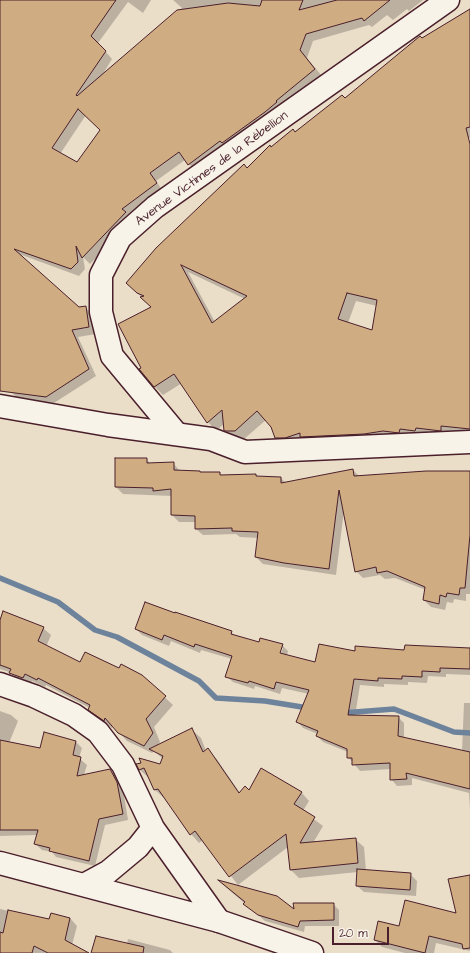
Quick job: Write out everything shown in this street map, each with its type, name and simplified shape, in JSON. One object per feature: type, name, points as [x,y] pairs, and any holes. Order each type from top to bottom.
[{"type":"main road","name":"Avenue Victimes de la Rébellion","points":[[176,433],[112,356],[100,312],[101,275],[120,238],[155,207],[448,0]]},
{"type":"main road","points":[[0,406],[108,425],[176,433],[211,439],[245,452],[470,442]]},
{"type":"main road","points":[[0,684],[34,696],[74,715],[98,732],[123,765],[153,828],[219,921]]},
{"type":"main road","points":[[84,885],[108,872],[138,847],[153,828]]},
{"type":"main road","points":[[0,863],[219,921],[312,953]]},
{"type":"building","points":[[0,0],[116,0],[91,36],[106,51],[76,95],[77,96],[177,10],[228,3],[260,6],[262,0],[303,0],[299,10],[337,0],[390,0],[364,21],[362,18],[306,34],[300,50],[315,69],[265,112],[222,143],[220,141],[188,165],[179,152],[150,173],[157,183],[122,209],[126,212],[82,258],[76,246],[78,262],[71,269],[14,249],[79,307],[86,306],[89,327],[72,330],[89,369],[46,397],[0,391]],"holes":[[[78,109],[100,130],[77,162],[52,148]]]},
{"type":"building","points":[[470,9],[470,127],[466,128],[470,144],[470,429],[441,426],[441,431],[416,428],[415,431],[400,429],[399,433],[383,431],[364,434],[300,437],[300,433],[285,438],[275,438],[271,427],[257,411],[235,431],[224,431],[222,410],[207,423],[174,374],[154,387],[139,369],[141,368],[118,324],[151,307],[140,297],[144,296],[137,293],[126,283],[156,248],[244,164],[247,168],[270,145],[271,147],[293,129],[295,132],[342,95],[345,98],[420,36],[422,38]],"holes":[[[181,265],[247,296],[212,323]],[[347,293],[377,300],[372,330],[338,319]]]},
{"type":"building","points":[[115,458],[147,458],[147,463],[174,462],[174,470],[220,472],[220,475],[256,474],[256,476],[281,477],[281,483],[353,469],[354,476],[426,471],[470,471],[470,535],[465,588],[460,588],[459,595],[447,593],[446,597],[440,595],[439,604],[423,600],[425,587],[387,571],[377,573],[376,567],[355,572],[339,490],[329,569],[284,563],[255,557],[258,532],[232,531],[232,528],[195,529],[195,516],[171,515],[171,489],[153,491],[153,488],[115,487]]},
{"type":"building","points":[[145,602],[232,631],[231,634],[259,642],[260,638],[283,644],[280,653],[315,662],[319,644],[355,651],[355,646],[404,650],[405,645],[470,648],[470,669],[440,668],[440,672],[422,671],[422,677],[402,676],[402,679],[378,678],[378,681],[354,679],[348,715],[399,716],[398,736],[470,752],[470,789],[406,773],[407,779],[390,780],[390,763],[352,765],[352,758],[347,758],[347,749],[316,736],[318,731],[296,722],[309,690],[276,682],[274,689],[249,681],[248,683],[225,677],[232,656],[195,644],[194,647],[164,635],[162,640],[135,629]]},
{"type":"building","points":[[3,611],[44,627],[38,641],[80,662],[85,652],[119,668],[121,664],[142,675],[166,696],[146,719],[153,733],[144,746],[118,733],[105,718],[104,721],[88,710],[90,705],[38,678],[37,680],[25,674],[23,678],[9,673],[11,669],[0,665],[0,620]]},
{"type":"building","points":[[192,728],[203,752],[208,748],[239,793],[245,786],[249,790],[261,768],[302,792],[294,804],[315,817],[300,843],[356,838],[358,863],[290,870],[286,834],[229,877],[195,831],[190,835],[158,789],[154,790],[144,768],[139,770],[136,764],[141,763],[139,758],[160,764],[163,756],[149,749]]},
{"type":"building","points":[[44,732],[76,741],[73,755],[81,757],[77,776],[110,769],[117,782],[123,814],[99,819],[89,861],[49,851],[50,848],[34,844],[38,830],[0,830],[0,740],[40,748]]},
{"type":"building","points":[[357,869],[411,873],[410,890],[356,886]]},
{"type":"building","points":[[470,875],[470,948],[463,949],[462,944],[429,936],[425,953],[374,940],[378,921],[399,926],[405,900],[456,913],[448,879]]},
{"type":"building","points":[[218,880],[277,896],[294,909],[293,903],[334,903],[334,920],[300,921],[298,927],[258,915],[243,904],[245,902]]},
{"type":"building","points":[[8,910],[49,919],[51,913],[70,918],[65,940],[89,953],[48,953],[34,946],[32,953],[0,953],[0,932],[3,933]]},
{"type":"building","points":[[96,936],[144,947],[143,953],[91,953]]},
{"type":"waterway","points":[[0,578],[58,602],[95,630],[117,637],[199,681],[216,698],[265,701],[308,708]]},
{"type":"waterway","points":[[342,713],[394,709],[454,732],[470,733]]}]
